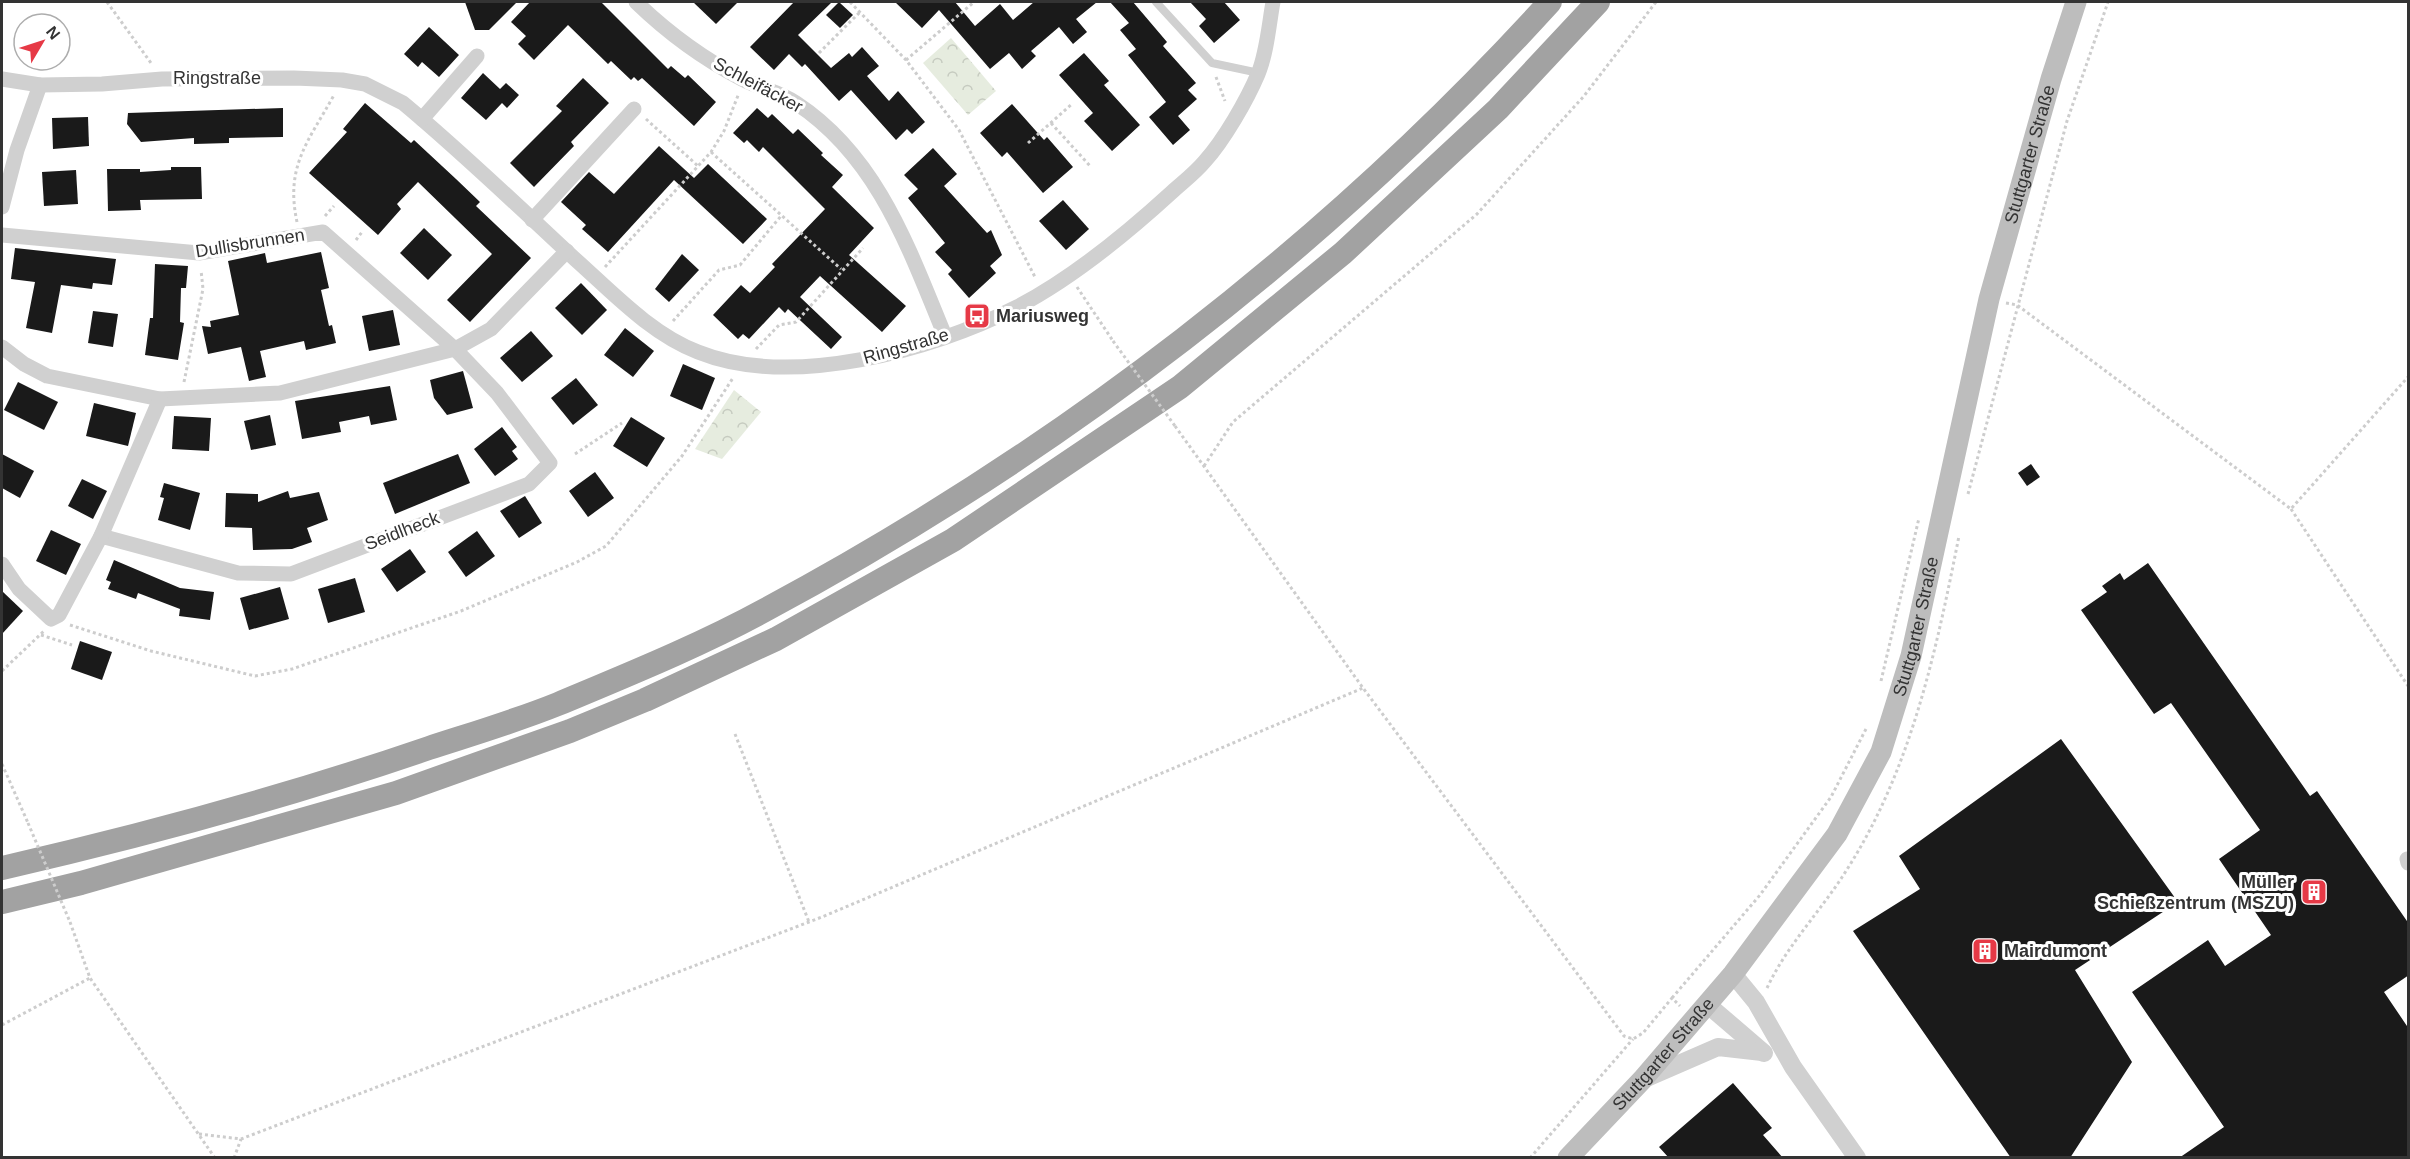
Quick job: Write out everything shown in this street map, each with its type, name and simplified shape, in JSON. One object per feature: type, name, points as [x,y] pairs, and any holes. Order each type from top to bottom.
[{"type":"highway","points":[[2,868],[277,799],[385,764],[552,707],[763,612],[934,512],[1077,420],[1157,360],[1320,229],[1422,134],[1550,2]]},
{"type":"highway","points":[[2,902],[92,880],[396,793],[570,731],[776,639],[943,546],[1180,387],[1335,260],[1498,108],[1598,2]]},
{"type":"main road","name":"Stuttgarter Straße","points":[[1568,1158],[1642,1080],[1702,1013],[1733,974],[1837,834],[1881,752],[1911,656],[1989,299],[2051,79],[2076,2]]},
{"type":"street","name":"Schleifäcker","points":[[640,2],[684,46],[744,80],[794,101],[830,127],[846,144],[868,171],[896,220],[945,336]]},
{"type":"street","name":"Ringstraße","points":[[2,79],[40,85],[102,84],[162,79],[294,78],[342,80],[365,84],[391,96],[422,119],[532,220],[662,333],[699,352],[741,365],[817,368],[885,355],[945,336],[1014,309],[1069,275],[1139,223],[1198,168],[1232,121],[1259,73],[1274,2]]},
{"type":"street","points":[[422,119],[477,56]]},
{"type":"street","points":[[2,207],[17,150],[40,85]]},
{"type":"street","points":[[532,220],[634,109]]},
{"type":"street","name":"Dullisbrunnen","points":[[2,235],[199,253],[323,232],[455,349]]},
{"type":"street","points":[[2,347],[24,364],[46,376],[160,399],[181,400],[280,393],[455,349],[491,329],[567,251]]},
{"type":"street","name":"Seidlheck","points":[[101,536],[238,573],[291,574],[529,484],[550,463],[497,393],[455,349]]},
{"type":"street","points":[[2,564],[19,589],[51,620],[59,615],[101,536],[160,399]]},
{"type":"street","points":[[1733,974],[1756,1002],[1793,1068],[1857,1158]]},
{"type":"street","points":[[1702,1013],[1762,1052],[1793,1068]]},
{"type":"street","points":[[1642,1080],[1718,1047],[1762,1052]]},
{"type":"lane","points":[[1156,2],[1212,63],[1259,73]]},
{"type":"path","points":[[107,2],[162,79]]},
{"type":"path","points":[[849,2],[906,60],[959,130],[1042,293]]},
{"type":"path","points":[[906,60],[974,2]]},
{"type":"path","points":[[1204,466],[1233,423],[1477,214],[1584,96],[1656,2]]},
{"type":"path","points":[[1967,498],[2067,121],[2108,2]]},
{"type":"path","points":[[819,53],[860,12]]},
{"type":"path","points":[[1212,63],[1232,121]]},
{"type":"path","points":[[300,235],[292,198],[295,166],[342,80]]},
{"type":"path","points":[[596,277],[711,152],[724,131],[741,89]]},
{"type":"path","points":[[1028,143],[1072,104]]},
{"type":"path","points":[[634,109],[698,166]]},
{"type":"path","points":[[1051,123],[1091,167]]},
{"type":"path","points":[[711,152],[842,269]]},
{"type":"path","points":[[662,333],[719,270],[740,265],[782,216]]},
{"type":"path","points":[[2,671],[41,635],[51,620],[151,651],[255,676],[292,669],[461,611],[577,562],[606,546],[682,456],[741,365],[779,325],[796,322],[863,248]]},
{"type":"path","points":[[181,400],[203,289],[199,253]]},
{"type":"path","points":[[1069,275],[1113,341],[1363,688],[1624,1036],[1633,1039]]},
{"type":"path","points":[[1989,299],[2017,305],[2291,509],[2409,686]]},
{"type":"path","points":[[2291,509],[2409,377]]},
{"type":"path","points":[[575,454],[622,423]]},
{"type":"path","points":[[1879,692],[1920,515]]},
{"type":"path","points":[[41,635],[72,645]]},
{"type":"path","points":[[199,1134],[241,1139],[809,922],[1363,688]]},
{"type":"path","points":[[1530,1158],[1633,1039],[1643,1033],[1760,895],[1831,797],[1868,724]]},
{"type":"path","points":[[735,734],[809,922]]},
{"type":"path","points":[[2,764],[69,922],[90,978],[215,1158]]},
{"type":"path","points":[[2,1025],[90,978]]},
{"type":"path","points":[[1672,998],[1702,1013]]},
{"type":"path","points":[[234,1158],[241,1139]]},
{"type":"green space","points":[[951,38],[996,91],[968,115],[923,63]]},
{"type":"green space","points":[[734,390],[761,412],[722,459],[695,449]]},
{"type":"building","points":[[465,2],[517,2],[489,30],[475,30]]},
{"type":"building","points":[[530,2],[601,2],[668,69],[671,66],[685,78],[688,75],[716,102],[694,126],[642,78],[638,81],[634,77],[631,80],[611,61],[608,64],[568,25],[534,60],[518,44],[526,36],[511,22]]},
{"type":"building","points":[[693,2],[738,2],[716,24]]},
{"type":"building","points":[[794,2],[832,2],[798,35],[831,68],[849,53],[852,57],[862,47],[879,66],[867,76],[889,101],[898,91],[925,122],[912,134],[907,129],[896,140],[851,90],[839,101],[805,64],[802,67],[789,54],[774,70],[750,47]]},
{"type":"building","points":[[839,2],[853,15],[840,28],[826,15]]},
{"type":"building","points":[[895,2],[955,2],[975,26],[1000,4],[1013,20],[1034,2],[1097,2],[1076,19],[1087,32],[1073,44],[1059,27],[1031,51],[1036,56],[1022,69],[1009,53],[990,69],[939,10],[922,28]]},
{"type":"building","points":[[1110,2],[1133,2],[1167,42],[1163,46],[1196,83],[1188,90],[1197,99],[1178,116],[1190,130],[1173,145],[1149,117],[1166,102],[1128,55],[1136,49],[1120,30],[1129,23]]},
{"type":"building","points":[[1190,2],[1224,2],[1240,20],[1214,43],[1199,26],[1206,19]]},
{"type":"building","points":[[429,27],[459,55],[439,77],[422,62],[418,67],[404,54]]},
{"type":"building","points":[[1084,53],[1109,81],[1104,85],[1140,125],[1112,151],[1084,121],[1093,113],[1059,75]]},
{"type":"building","points":[[483,73],[500,89],[506,83],[519,95],[507,108],[502,103],[486,120],[461,98]]},
{"type":"building","points":[[583,78],[609,103],[571,142],[574,146],[534,187],[510,163],[562,111],[556,106]]},
{"type":"building","points":[[365,103],[411,143],[414,140],[456,179],[480,202],[476,206],[531,258],[470,322],[447,300],[492,254],[418,182],[397,204],[401,209],[378,235],[309,173],[347,132],[343,129]]},
{"type":"building","points":[[1012,104],[1044,140],[1047,137],[1073,167],[1043,193],[1007,152],[1002,157],[980,133]]},
{"type":"building","points":[[283,108],[283,137],[229,138],[229,143],[194,144],[194,138],[141,142],[127,124],[128,113]]},
{"type":"building","points":[[757,108],[768,118],[772,114],[793,134],[798,129],[823,153],[821,155],[843,175],[832,187],[874,228],[849,255],[906,306],[882,332],[820,276],[800,297],[842,337],[831,349],[788,309],[785,313],[779,307],[749,339],[743,334],[738,339],[713,315],[741,285],[750,293],[775,267],[772,264],[825,209],[763,147],[759,152],[747,140],[744,143],[733,133]]},
{"type":"building","points":[[88,117],[89,146],[53,149],[52,118]]},
{"type":"building","points":[[659,146],[694,178],[708,164],[767,219],[743,244],[674,180],[608,252],[582,229],[586,225],[561,202],[589,172],[614,194]]},
{"type":"building","points":[[933,148],[957,174],[944,186],[987,233],[991,230],[1002,255],[990,266],[996,273],[969,298],[948,274],[952,270],[935,252],[945,243],[908,198],[918,189],[904,175]]},
{"type":"building","points":[[171,167],[201,167],[202,199],[140,200],[141,210],[108,211],[107,169],[140,169],[140,172],[171,170]]},
{"type":"building","points":[[76,170],[78,204],[44,206],[42,172]]},
{"type":"building","points":[[1063,200],[1089,229],[1066,250],[1039,221]]},
{"type":"building","points":[[424,228],[452,255],[428,280],[400,253]]},
{"type":"building","points":[[15,248],[116,259],[112,285],[93,283],[92,289],[61,285],[52,333],[26,328],[35,282],[11,279]]},
{"type":"building","points":[[321,252],[329,288],[321,290],[329,326],[332,325],[336,343],[306,350],[304,341],[260,351],[266,377],[249,381],[241,347],[208,354],[202,326],[211,327],[210,321],[239,315],[228,261],[265,253],[267,263]]},
{"type":"building","points":[[682,254],[699,270],[669,302],[655,289]]},
{"type":"building","points":[[155,264],[188,266],[186,288],[181,288],[180,322],[184,323],[178,360],[145,355],[150,318],[153,318]]},
{"type":"building","points":[[581,283],[607,310],[582,335],[555,308]]},
{"type":"building","points":[[393,310],[400,345],[369,351],[362,316]]},
{"type":"building","points":[[93,311],[118,314],[113,347],[88,343]]},
{"type":"building","points":[[625,328],[654,351],[633,377],[604,355]]},
{"type":"building","points":[[531,331],[553,356],[522,382],[500,358]]},
{"type":"building","points":[[683,364],[715,378],[702,410],[670,396]]},
{"type":"building","points":[[463,371],[473,408],[447,415],[434,398],[430,380]]},
{"type":"building","points":[[576,378],[598,405],[573,425],[551,398]]},
{"type":"building","points":[[18,382],[58,402],[44,430],[4,410]]},
{"type":"building","points":[[390,386],[397,420],[371,425],[369,416],[339,422],[341,432],[302,439],[295,401]]},
{"type":"building","points":[[94,403],[136,413],[128,446],[86,436]]},
{"type":"building","points":[[270,415],[276,445],[251,450],[244,421]]},
{"type":"building","points":[[174,416],[211,418],[209,451],[172,449]]},
{"type":"building","points":[[631,417],[665,438],[647,467],[613,446]]},
{"type":"building","points":[[502,427],[517,447],[512,451],[518,459],[495,476],[474,449]]},
{"type":"building","points":[[2,454],[34,471],[20,498],[2,488]]},
{"type":"building","points":[[458,454],[470,483],[395,514],[383,483]]},
{"type":"building","points":[[2031,464],[2040,477],[2027,486],[2018,473]]},
{"type":"building","points":[[595,472],[614,498],[588,517],[569,491]]},
{"type":"building","points":[[82,479],[107,491],[93,519],[68,506]]},
{"type":"building","points":[[164,483],[200,493],[190,530],[158,520],[164,498],[160,497]]},
{"type":"building","points":[[288,491],[290,498],[319,492],[328,520],[307,528],[312,542],[292,549],[253,550],[252,528],[225,527],[226,493],[258,494],[258,502]]},
{"type":"building","points":[[525,496],[542,523],[519,538],[500,511]]},
{"type":"building","points":[[51,530],[81,544],[66,575],[36,561]]},
{"type":"building","points":[[477,531],[495,556],[466,577],[448,552]]},
{"type":"building","points":[[410,549],[426,572],[397,592],[381,569]]},
{"type":"building","points":[[114,560],[180,588],[214,592],[210,620],[179,616],[180,609],[138,593],[136,599],[108,589],[111,582],[106,580]]},
{"type":"building","points":[[2148,563],[2310,796],[2317,791],[2409,924],[2409,975],[2384,992],[2409,1029],[2409,1158],[2179,1158],[2224,1127],[2132,992],[2208,940],[2225,966],[2271,935],[2219,859],[2260,830],[2171,703],[2154,714],[2081,610],[2107,592],[2102,586],[2120,573],[2124,580]]},
{"type":"building","points":[[355,578],[365,612],[328,623],[318,589]]},
{"type":"building","points":[[280,587],[289,619],[249,630],[240,598]]},
{"type":"building","points":[[2,591],[23,611],[2,634]]},
{"type":"building","points":[[80,641],[112,652],[102,680],[71,669]]},
{"type":"building","name":"Mairdumont","points":[[2061,739],[2178,902],[2075,970],[2132,1062],[2070,1158],[2011,1158],[1853,931],[1920,889],[1899,856]]},
{"type":"building","points":[[1733,1083],[1772,1128],[1763,1135],[1783,1158],[1669,1158],[1659,1147]]},
{"type":"place","name":"Mariusweg","points":[[977,316]]},
{"type":"place","name":"Müller Schießzentrum (MSZU)","points":[[2314,892]]},
{"type":"place","name":"Mairdumont","points":[[1985,951]]}]
